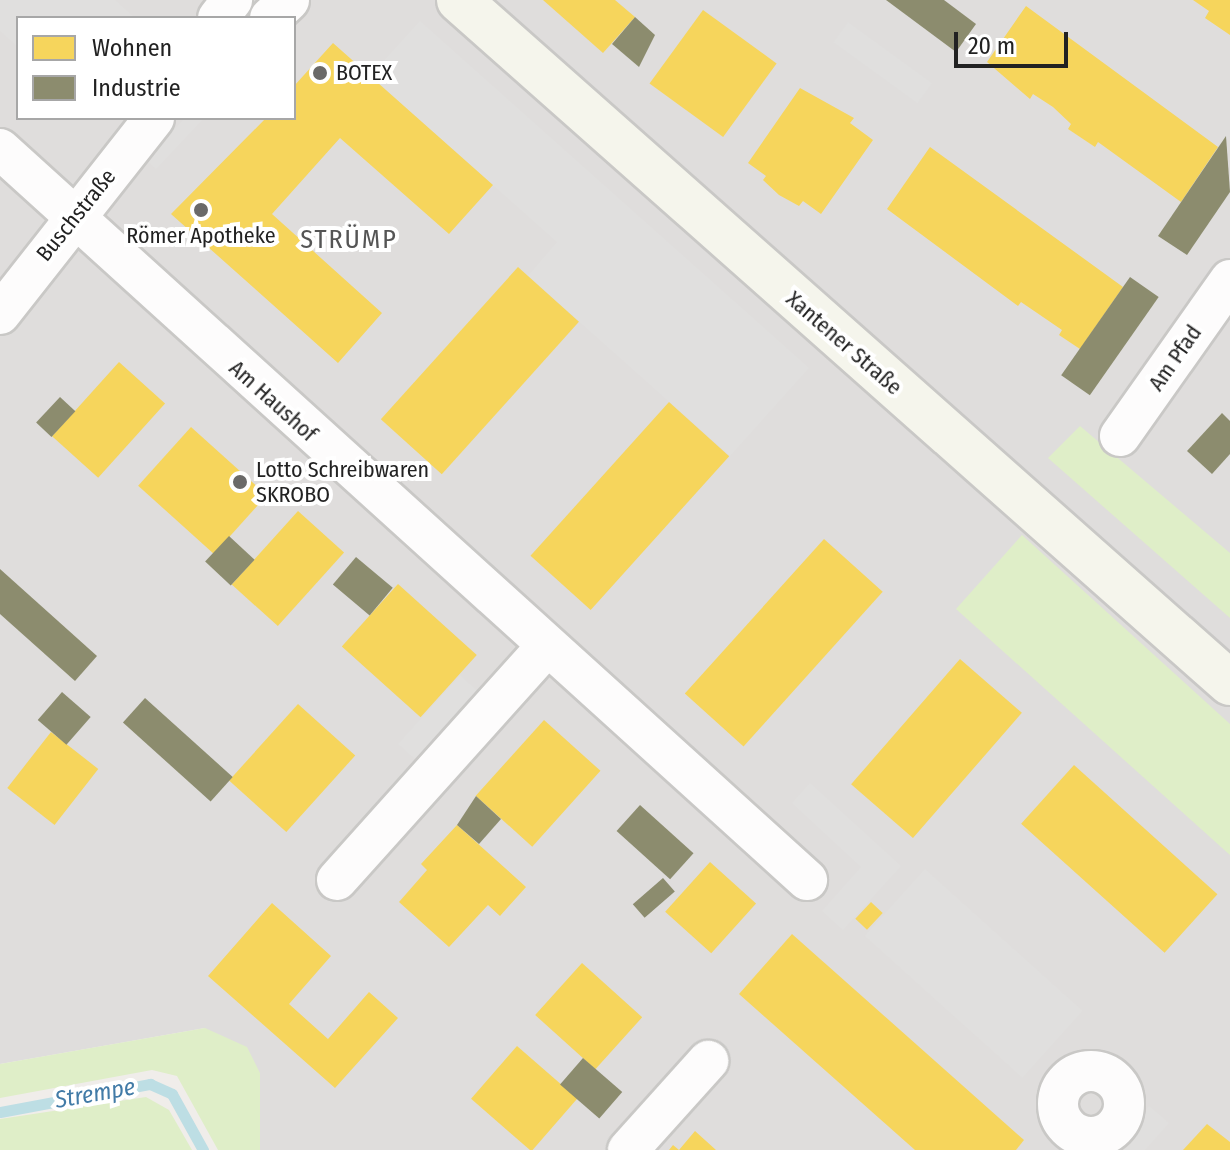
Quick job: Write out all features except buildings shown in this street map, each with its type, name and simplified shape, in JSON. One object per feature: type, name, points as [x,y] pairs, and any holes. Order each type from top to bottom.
[{"type":"main road","name":"Xantener Straße","points":[[459,0],[1230,683]]},
{"type":"street","points":[[220,16],[232,0]]},
{"type":"street","points":[[272,16],[289,0]]},
{"type":"street","name":"Buschstraße","points":[[0,314],[152,120]]},
{"type":"street","name":"Am Haushof","points":[[0,149],[546,647],[807,880]]},
{"type":"street","name":"Am Pfad","points":[[1120,436],[1230,280]]},
{"type":"street","points":[[337,880],[546,647]]},
{"type":"street","points":[[628,1150],[708,1061]]},
{"type":"shaded area","points":[[0,0],[1230,0],[1230,1150],[259,1150],[205,1028],[0,1064]]},
{"type":"shaded area","points":[[0,0],[115,0],[133,16],[16,16],[16,45],[0,31]]},
{"type":"shaded area","points":[[420,21],[809,368],[730,456],[528,276],[557,242],[370,76]]},
{"type":"shaded area","points":[[848,22],[932,83],[917,103],[833,42]]},
{"type":"shaded area","points":[[183,120],[202,120],[156,169],[146,160]]},
{"type":"shaded area","points":[[460,675],[481,694],[419,763],[398,744]]},
{"type":"shaded area","points":[[810,783],[901,866],[843,930],[822,911],[861,867],[792,803]]},
{"type":"shaded area","points":[[925,869],[1083,1011],[1022,1078],[865,936]]},
{"type":"shaded area","points":[[1149,1106],[1169,1123],[1145,1150],[1109,1150]]},
{"type":"green space","points":[[1080,426],[1230,553],[1230,618],[1048,458]]},
{"type":"green space","points":[[1022,535],[1230,724],[1230,855],[956,609]]},
{"type":"green space","points":[[205,1028],[247,1047],[260,1073],[260,1150],[218,1150],[177,1076],[152,1070],[0,1098],[0,1064]]},
{"type":"green space","points":[[146,1097],[169,1110],[192,1150],[0,1150],[0,1119]]},
{"type":"waterway","name":"Strempe","points":[[0,1112],[150,1084],[172,1094],[203,1150]]},
{"type":"place","name":"BOTEX","points":[[320,73]]},
{"type":"place","name":"Römer Apotheke","points":[[201,210]]},
{"type":"place","name":"Lotto Schreibwaren SKROBO","points":[[240,482]]},
{"type":"district","name":"STRÜMP","points":[[349,240]]}]
